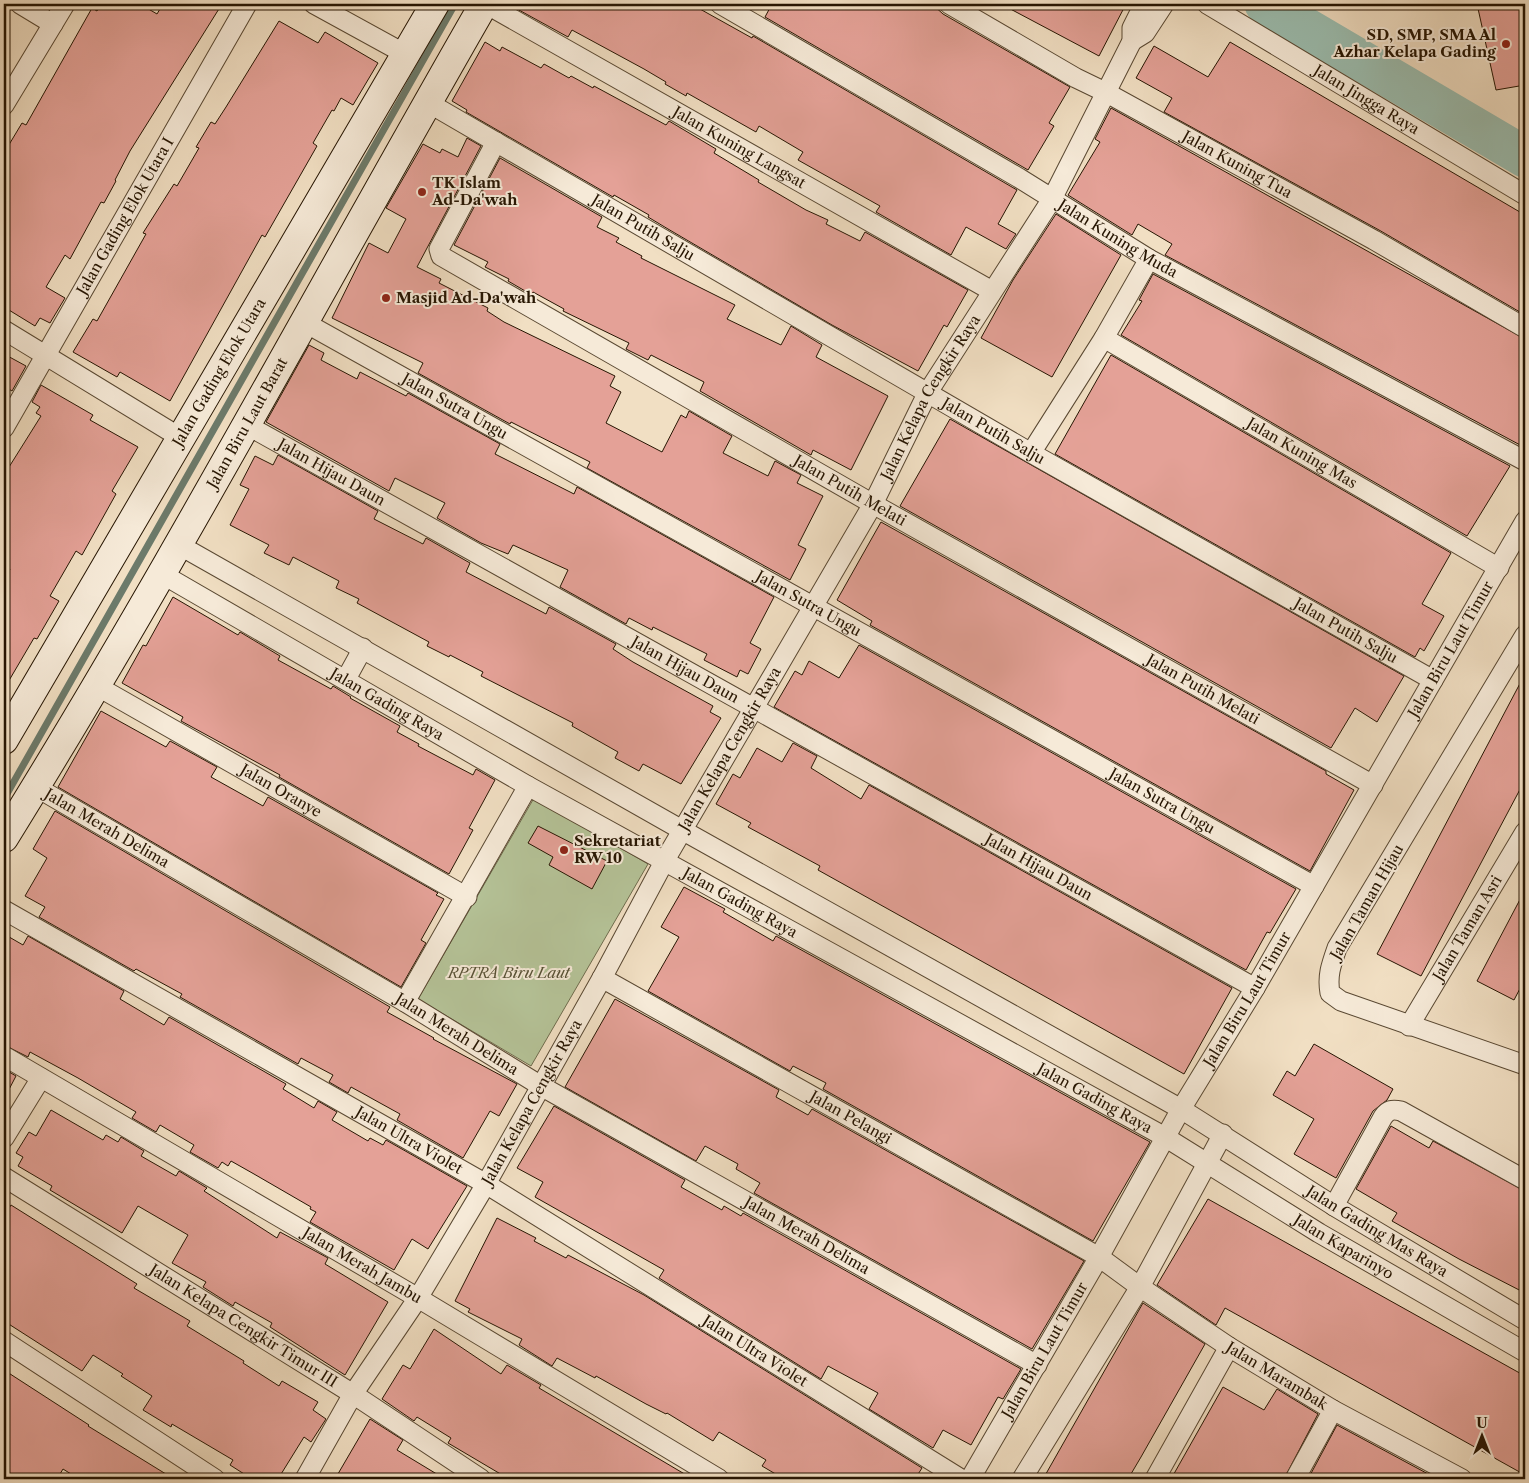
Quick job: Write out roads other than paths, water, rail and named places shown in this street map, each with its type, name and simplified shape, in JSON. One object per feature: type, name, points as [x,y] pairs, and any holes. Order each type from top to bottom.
[{"type":"street","points":[[20,4],[53,24]]},
{"type":"street","points":[[4,105],[65,4]]},
{"type":"street","name":"Jalan Gading Elok Utara I","points":[[4,428],[247,4]]},
{"type":"street","points":[[314,4],[407,54]]},
{"type":"street","name":"Jalan Gading Elok Utara","points":[[4,740],[435,4]]},
{"type":"street","name":"Jalan Biru Laut Barat","points":[[4,838],[179,545],[302,322],[485,4]]},
{"type":"street","name":"Jalan Kuning Langsat","points":[[485,4],[992,291]]},
{"type":"street","name":"Jalan Kuning Muda","points":[[720,4],[1052,199],[1149,259],[1525,461]]},
{"type":"street","name":"Jalan Kuning Tua","points":[[949,4],[1076,78],[1107,93],[1374,240],[1525,328]]},
{"type":"street","name":"Jalan Kelapa Cengkir Raya","points":[[304,1479],[353,1394],[418,1298],[486,1184],[602,978],[682,830],[873,504],[928,392],[1052,199],[1132,41],[1132,28],[1144,4]]},
{"type":"street","name":"Jalan Kelapa Cengkir Raya","points":[[1132,41],[1145,33],[1164,4]]},
{"type":"street","name":"Jalan Jingga Raya","points":[[1207,4],[1525,195]]},
{"type":"street","name":"Jalan Putih Salju","points":[[427,102],[1031,453],[1433,680]]},
{"type":"street","name":"Jalan Putih Melati","points":[[496,142],[439,249],[440,256],[873,504],[1373,785]]},
{"type":"street","points":[[1031,453],[1104,338],[1149,259]]},
{"type":"street","name":"Jalan Sutra Ungu","points":[[302,322],[1314,886]]},
{"type":"street","points":[[4,330],[181,438]]},
{"type":"street","name":"Jalan Kuning Mas","points":[[1104,338],[1499,568]]},
{"type":"street","name":"Jalan Hijau Daun","points":[[245,424],[1255,988]]},
{"type":"street","name":"Jalan Biru Laut Timur","points":[[970,1479],[1103,1260],[1183,1110],[1525,521]]},
{"type":"street","points":[[179,545],[682,830],[1183,1110]]},
{"type":"street","name":"Jalan Gading Raya","points":[[162,574],[528,786],[1169,1139]]},
{"type":"street","name":"Jalan Taman Hijau","points":[[1525,635],[1337,948],[1330,966],[1328,980],[1330,993],[1341,1001],[1409,1026],[1525,1064]]},
{"type":"street","points":[[346,679],[363,648]]},
{"type":"street","name":"Jalan Oranye","points":[[95,685],[467,897]]},
{"type":"street","points":[[405,1002],[467,897],[528,786]]},
{"type":"street","name":"Jalan Merah Delima","points":[[36,787],[405,1002],[540,1086],[1037,1366]]},
{"type":"street","name":"Jalan Taman Asri","points":[[1409,1026],[1525,832]]},
{"type":"street","name":"Jalan Ultra Violet","points":[[4,910],[486,1184],[961,1479]]},
{"type":"street","name":"Jalan Pelangi","points":[[602,978],[1103,1260]]},
{"type":"street","name":"Jalan Merah Jambu","points":[[4,1056],[418,1298],[719,1479]]},
{"type":"street","points":[[4,1138],[41,1078]]},
{"type":"street","points":[[1139,1122],[1155,1094]]},
{"type":"street","points":[[1334,1206],[1383,1117],[1393,1109],[1415,1118],[1525,1180]]},
{"type":"street","name":"Jalan Gading Mas Raya","points":[[1183,1110],[1334,1206],[1525,1320]]},
{"type":"street","points":[[1022,1479],[1137,1285],[1203,1160],[1224,1135]]},
{"type":"street","name":"Jalan Kaparinyo","points":[[1169,1139],[1319,1233],[1525,1352]]},
{"type":"street","name":"Jalan Kelapa Cengkir Timur III","points":[[4,1177],[353,1394],[481,1479]]},
{"type":"street","name":"Jalan Marambak","points":[[1103,1260],[1229,1347],[1443,1475],[1462,1479]]},
{"type":"street","points":[[4,1341],[215,1479]]},
{"type":"street","points":[[1155,1479],[1229,1347]]},
{"type":"street","points":[[1295,1479],[1333,1410]]},
{"type":"waterway","points":[[4,799],[455,4]]},
{"type":"waterway","points":[[1265,4],[1525,157]]},
{"type":"place","name":"SD, SMP, SMA Al Azhar Kelapa Gading","points":[[1506,44]]},
{"type":"place","name":"TK Islam Ad-Da'wah","points":[[422,192]]},
{"type":"place","name":"Masjid Ad-Da'wah","points":[[386,298]]},
{"type":"place","name":"Sekretariat RW 10","points":[[564,850]]},
{"type":"park label","name":"RPTRA Biru Laut","points":[[509,973]]}]
